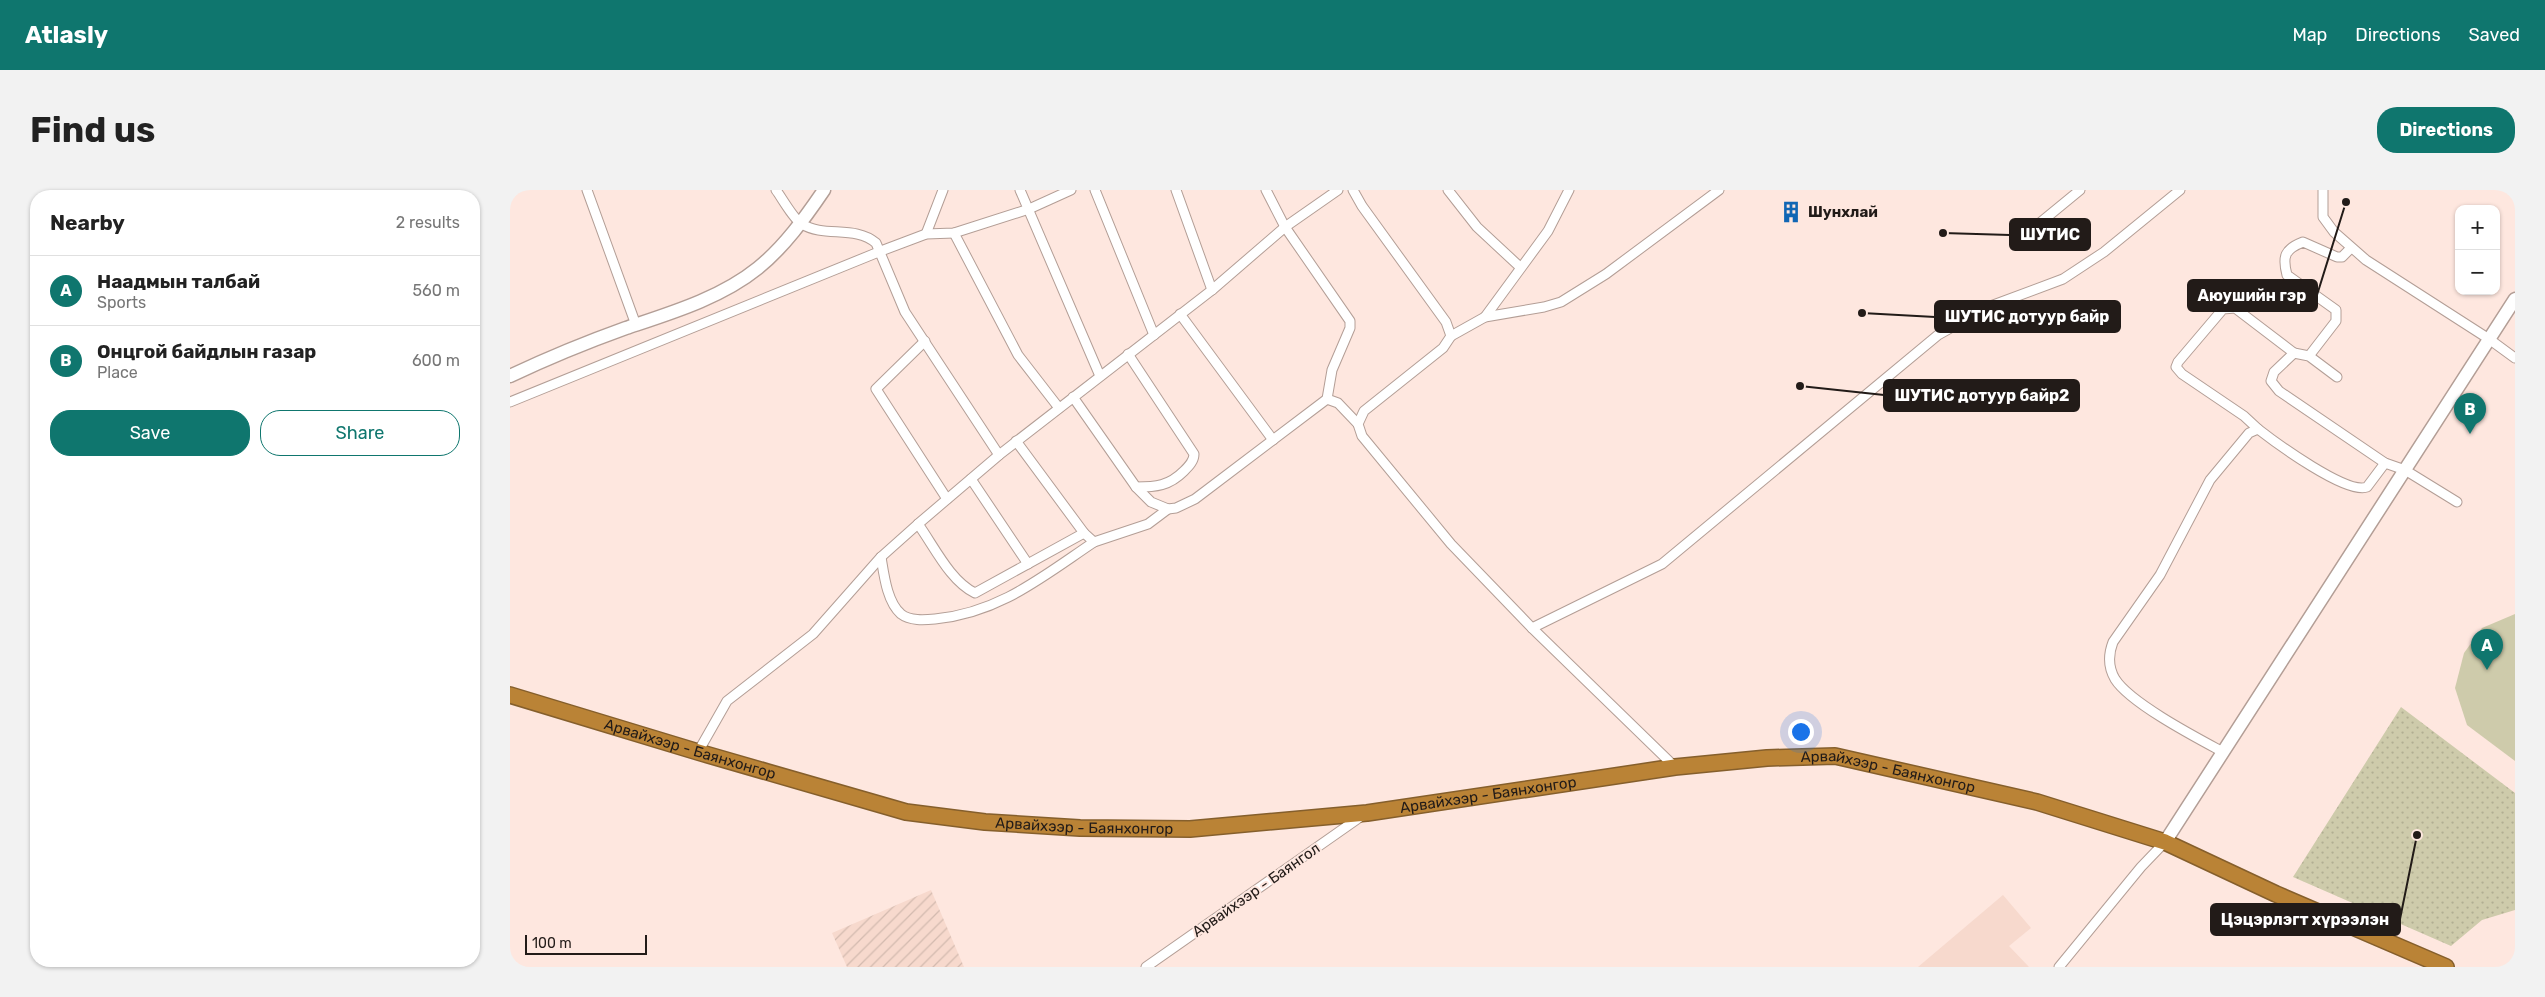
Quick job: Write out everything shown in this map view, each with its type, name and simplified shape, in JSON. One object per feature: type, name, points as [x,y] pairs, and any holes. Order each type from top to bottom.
[{"type":"highway","name":"Арвайхээр - Баянхонгор","points":[[510,695],[906,812],[985,822],[1080,828],[1190,829],[1366,813],[1675,767],[1767,758],[1835,756],[1959,782],[2037,802],[2165,842],[2276,894],[2446,967]]},
{"type":"street","points":[[586,190],[636,325]]},
{"type":"street","points":[[776,190],[801,224],[818,230],[866,236],[876,243],[881,250],[905,312],[925,341],[934,360],[999,455]]},
{"type":"street","points":[[510,376],[569,350],[723,291],[758,268],[801,224],[824,190]]},
{"type":"street","points":[[926,234],[943,190]]},
{"type":"street","points":[[1020,190],[1100,376]]},
{"type":"street","points":[[510,402],[881,250],[926,234],[954,232],[1029,209],[1071,190]]},
{"type":"street","points":[[1095,190],[1154,335]]},
{"type":"street","points":[[1176,190],[1212,290]]},
{"type":"street","points":[[1073,397],[1136,487],[1151,502],[1168,509],[1176,508],[1195,499],[1327,399],[1332,370],[1350,328],[1350,321],[1285,227],[1266,190]]},
{"type":"street","points":[[698,752],[727,701],[813,634],[881,557],[918,524],[999,455],[1212,290],[1285,227],[1338,190]]},
{"type":"street","points":[[1353,190],[1362,206],[1446,322],[1451,336]]},
{"type":"street","points":[[1448,190],[1477,227],[1520,267]]},
{"type":"street","points":[[1485,317],[1548,231],[1569,190]]},
{"type":"street","points":[[1358,424],[1364,411],[1443,348],[1451,336],[1485,317],[1544,308],[1561,302],[1606,274],[1719,190]]},
{"type":"street","points":[[2024,236],[2080,190]]},
{"type":"street","points":[[1532,628],[1662,564],[1938,335],[1988,307],[2063,279],[2104,252],[2180,190]]},
{"type":"street","points":[[2323,190],[2323,217],[2351,248],[2366,260],[2489,339],[2515,358]]},
{"type":"street","points":[[954,232],[1018,355],[1059,408]]},
{"type":"street","points":[[2309,356],[2336,321],[2336,310],[2287,274],[2284,265],[2286,253],[2291,246],[2303,242],[2337,257],[2342,257],[2351,248]]},
{"type":"street","points":[[2059,967],[2141,867],[2165,842],[2515,298]]},
{"type":"street","points":[[2338,377],[2309,356],[2294,353],[2235,308],[2229,307],[2223,309],[2178,362],[2176,368],[2244,416],[2258,429],[2312,466],[2356,489],[2367,487],[2385,462]]},
{"type":"street","points":[[1180,314],[1273,440]]},
{"type":"street","points":[[925,341],[876,389],[947,499]]},
{"type":"street","points":[[2294,353],[2274,372],[2271,384],[2385,462],[2405,470],[2457,502]]},
{"type":"street","points":[[1128,354],[1194,454],[1190,465],[1174,481],[1158,487],[1136,487]]},
{"type":"street","points":[[1327,399],[1338,403],[1358,424],[1362,436],[1451,544],[1532,628],[1675,767]]},
{"type":"street","points":[[2223,752],[2172,723],[2123,688],[2115,679],[2109,664],[2109,654],[2113,642],[2160,575],[2210,480],[2244,437],[2258,429]]},
{"type":"street","points":[[1016,442],[1084,533],[1094,542]]},
{"type":"street","points":[[971,479],[1028,564]]},
{"type":"street","points":[[881,557],[887,588],[900,613],[907,617],[927,620],[944,618],[998,604],[1094,542],[1148,524],[1168,509]]},
{"type":"street","points":[[918,524],[957,579],[966,589],[975,594],[1084,533]]},
{"type":"street","name":"Арвайхээр - Баянгол","points":[[1146,967],[1366,813]]},
{"type":"shaded area","points":[[2515,614],[2515,761],[2467,725],[2455,688],[2464,653],[2482,628]]},
{"type":"shaded area","points":[[2401,707],[2515,793],[2515,910],[2482,920],[2451,946],[2293,877]]},
{"type":"shaded area","points":[[931,890],[964,967],[847,967],[832,933]]},
{"type":"shaded area","points":[[2003,895],[2031,928],[2009,946],[2029,967],[1918,967]]},
{"type":"place","name":"Аюушийн гэр","points":[[2346,202]]},
{"type":"place","name":"Шунхлай","points":[[1791,212]]},
{"type":"place","name":"ШУТИС","points":[[1943,233]]},
{"type":"place","name":"ШУТИС дотуур байр","points":[[1862,313]]},
{"type":"place","name":"ШУТИС дотуур байр2","points":[[1800,386]]},
{"type":"place","name":"Онцгой байдлын газар","points":[[2470,434]]},
{"type":"place","name":"Наадмын талбай","points":[[2487,670]]},
{"type":"place","name":"Цэцэрлэгт хүрээлэн","points":[[2417,835]]}]
